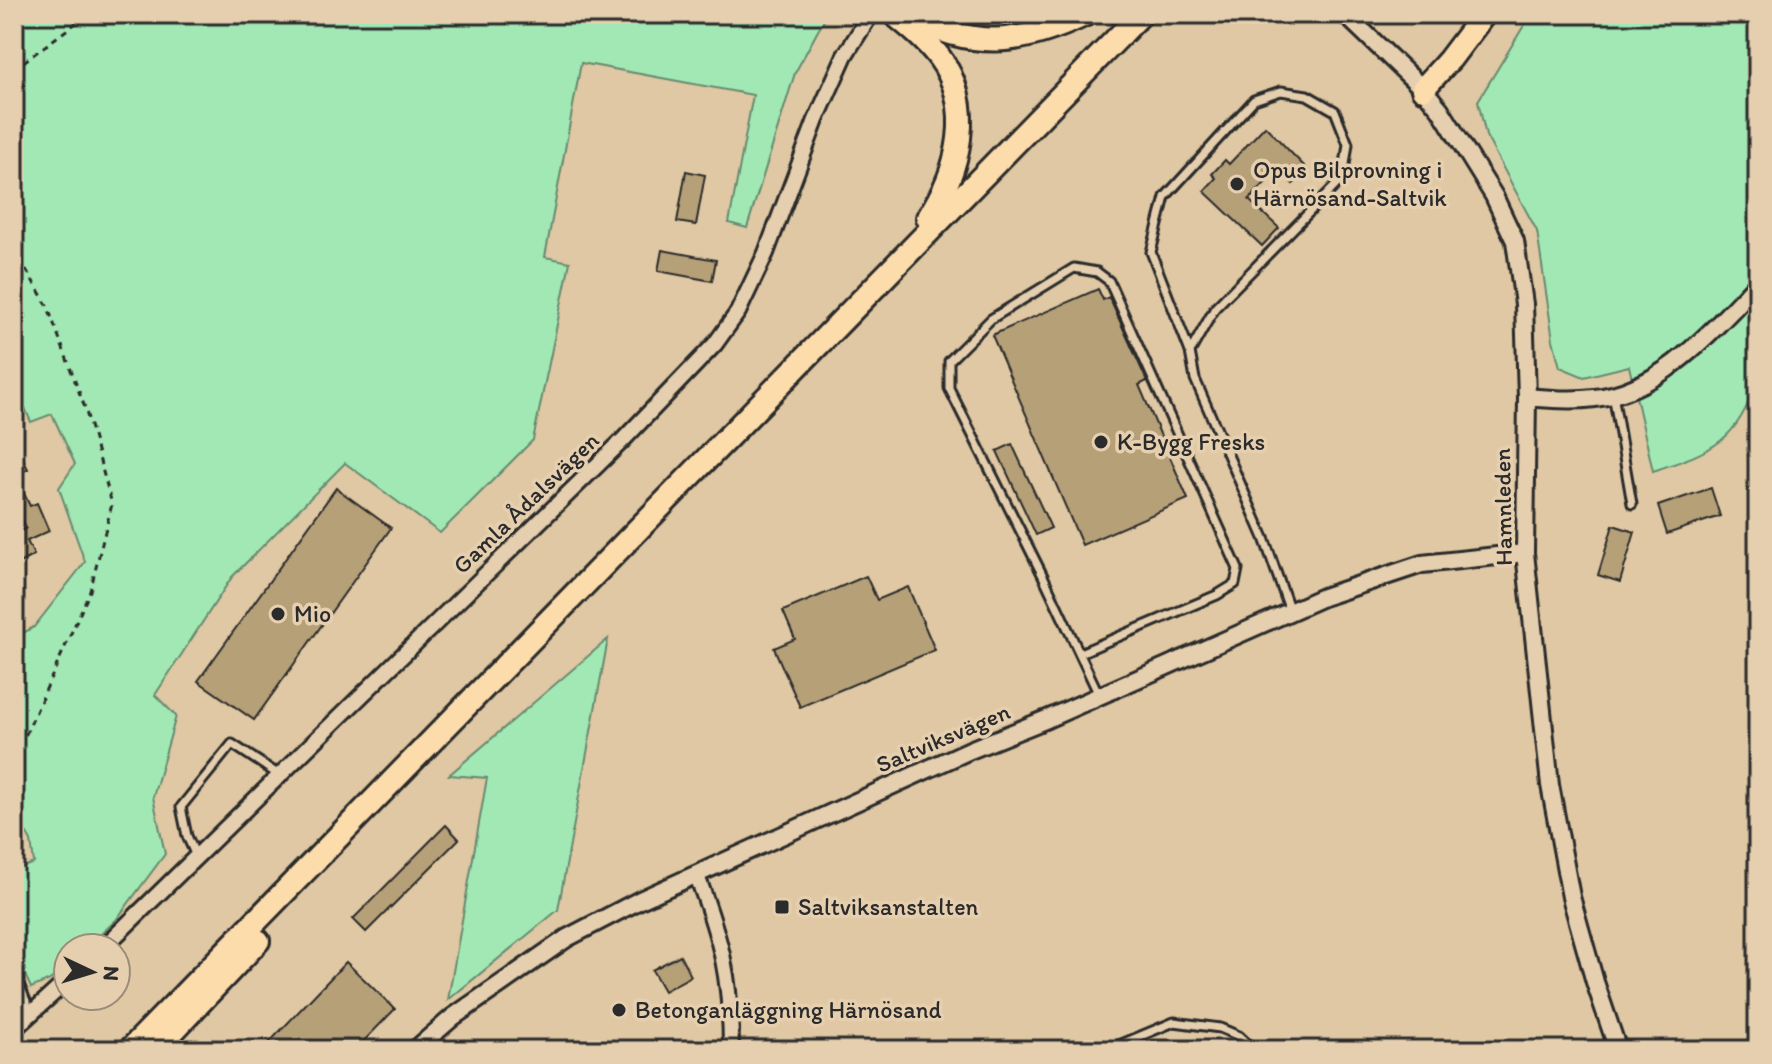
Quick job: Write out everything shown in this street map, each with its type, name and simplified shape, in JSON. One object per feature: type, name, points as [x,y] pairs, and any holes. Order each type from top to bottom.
[{"type":"highway","points":[[894,14],[921,37],[940,59],[958,102],[960,142],[955,165],[940,202],[929,217],[923,238]]},
{"type":"highway","points":[[904,14],[949,32],[1001,41],[1032,35],[1086,14]]},
{"type":"highway","points":[[130,1050],[1141,14]]},
{"type":"highway","points":[[155,1050],[170,1040],[396,794],[1159,14]]},
{"type":"highway","points":[[1423,89],[1484,14]]},
{"type":"street","name":"Gamla Ådalsvägen","points":[[119,932],[644,419],[715,344],[738,312],[766,253],[822,107],[845,55],[871,14]]},
{"type":"street","name":"Hamnleden","points":[[1345,14],[1423,89],[1474,161],[1515,241],[1523,282],[1527,397],[1525,553],[1550,785],[1571,897],[1618,1050]]},
{"type":"street","points":[[1527,397],[1566,400],[1596,398],[1650,379],[1679,359],[1758,283]]},
{"type":"street","name":"Saltviksvägen","points":[[415,1050],[453,1017],[567,938],[734,856],[1351,587],[1422,564],[1525,553]]},
{"type":"street","points":[[697,876],[715,923],[728,974],[731,1050]]},
{"type":"street","points":[[14,1029],[52,994]]},
{"type":"lane","points":[[1190,352],[1215,308],[1343,178],[1348,144],[1335,111],[1307,95],[1281,91],[1254,100],[1165,197],[1151,252],[1190,352],[1195,379],[1264,538],[1290,611]]},
{"type":"lane","points":[[1080,653],[1217,595],[1235,584],[1238,569],[1109,281],[1097,272],[1074,268],[991,319],[949,361],[949,388],[1099,695]]},
{"type":"lane","points":[[1613,394],[1632,504]]},
{"type":"lane","points":[[196,856],[187,836],[181,807],[232,744],[279,775]]},
{"type":"lane","points":[[14,972],[31,1013]]},
{"type":"lane","points":[[1107,1050],[1174,1022],[1220,1028],[1239,1036],[1254,1050]]},
{"type":"path","points":[[77,14],[80,20]]},
{"type":"path","points":[[14,69],[80,20],[107,14]]},
{"type":"path","points":[[14,249],[47,305],[85,408],[112,504],[90,591],[26,734],[14,744]]},
{"type":"green space","points":[[14,14],[827,14],[795,73],[747,228],[729,223],[753,95],[581,63],[545,257],[570,262],[533,440],[440,533],[345,463],[232,577],[155,695],[176,716],[153,797],[165,854],[116,920],[103,932],[52,932],[52,978],[31,988],[14,951],[14,870],[34,863],[31,841],[14,812],[14,638],[34,627],[85,562],[59,488],[75,464],[52,414],[31,422],[14,383],[14,320],[26,317],[19,271],[14,270]]},
{"type":"green space","points":[[1531,14],[1758,14],[1758,379],[1740,418],[1720,442],[1692,457],[1653,471],[1629,366],[1584,377],[1560,367],[1537,231],[1486,136],[1478,101]]},
{"type":"green space","points":[[608,639],[558,910],[448,1000],[487,778],[449,775]]},
{"type":"building","name":"Opus Bilprovning i Härnösand-Saltvik","points":[[1265,126],[1308,170],[1293,184],[1278,169],[1249,200],[1279,228],[1262,246],[1204,191],[1216,178],[1212,174],[1225,160],[1229,164]]},
{"type":"building","points":[[686,171],[705,175],[696,225],[677,222]]},
{"type":"building","points":[[662,250],[716,260],[712,281],[658,271]]},
{"type":"building","name":"K-Bygg Fresks","points":[[1098,289],[1103,300],[1109,297],[1147,381],[1139,385],[1188,499],[1082,545],[992,335]]},
{"type":"building","points":[[14,441],[28,469],[15,475],[30,506],[37,503],[49,531],[27,541],[34,555],[14,566],[14,518],[21,531],[26,528],[14,501]]},
{"type":"building","points":[[1012,444],[1051,528],[1036,535],[997,451]]},
{"type":"building","points":[[336,488],[391,528],[254,720],[198,681]]},
{"type":"building","points":[[1711,488],[1720,516],[1667,534],[1658,506]]},
{"type":"building","points":[[1613,525],[1635,532],[1620,582],[1598,575]]},
{"type":"building","points":[[866,576],[877,600],[908,587],[935,650],[800,707],[774,648],[795,639],[783,611]]},
{"type":"building","points":[[446,825],[459,839],[366,932],[353,919]]},
{"type":"building","points":[[680,955],[691,976],[664,991],[652,970]]},
{"type":"building","points":[[346,962],[395,1009],[355,1050],[262,1050]]},
{"type":"place","name":"Opus Bilprovning i Härnösand-Saltvik","points":[[1237,184]]},
{"type":"place","name":"K-Bygg Fresks","points":[[1101,442]]},
{"type":"place","name":"Mio","points":[[278,614]]},
{"type":"place","name":"Saltviksanstalten","points":[[782,907]]},
{"type":"place","name":"Betonganläggning Härnösand","points":[[619,1010]]}]
